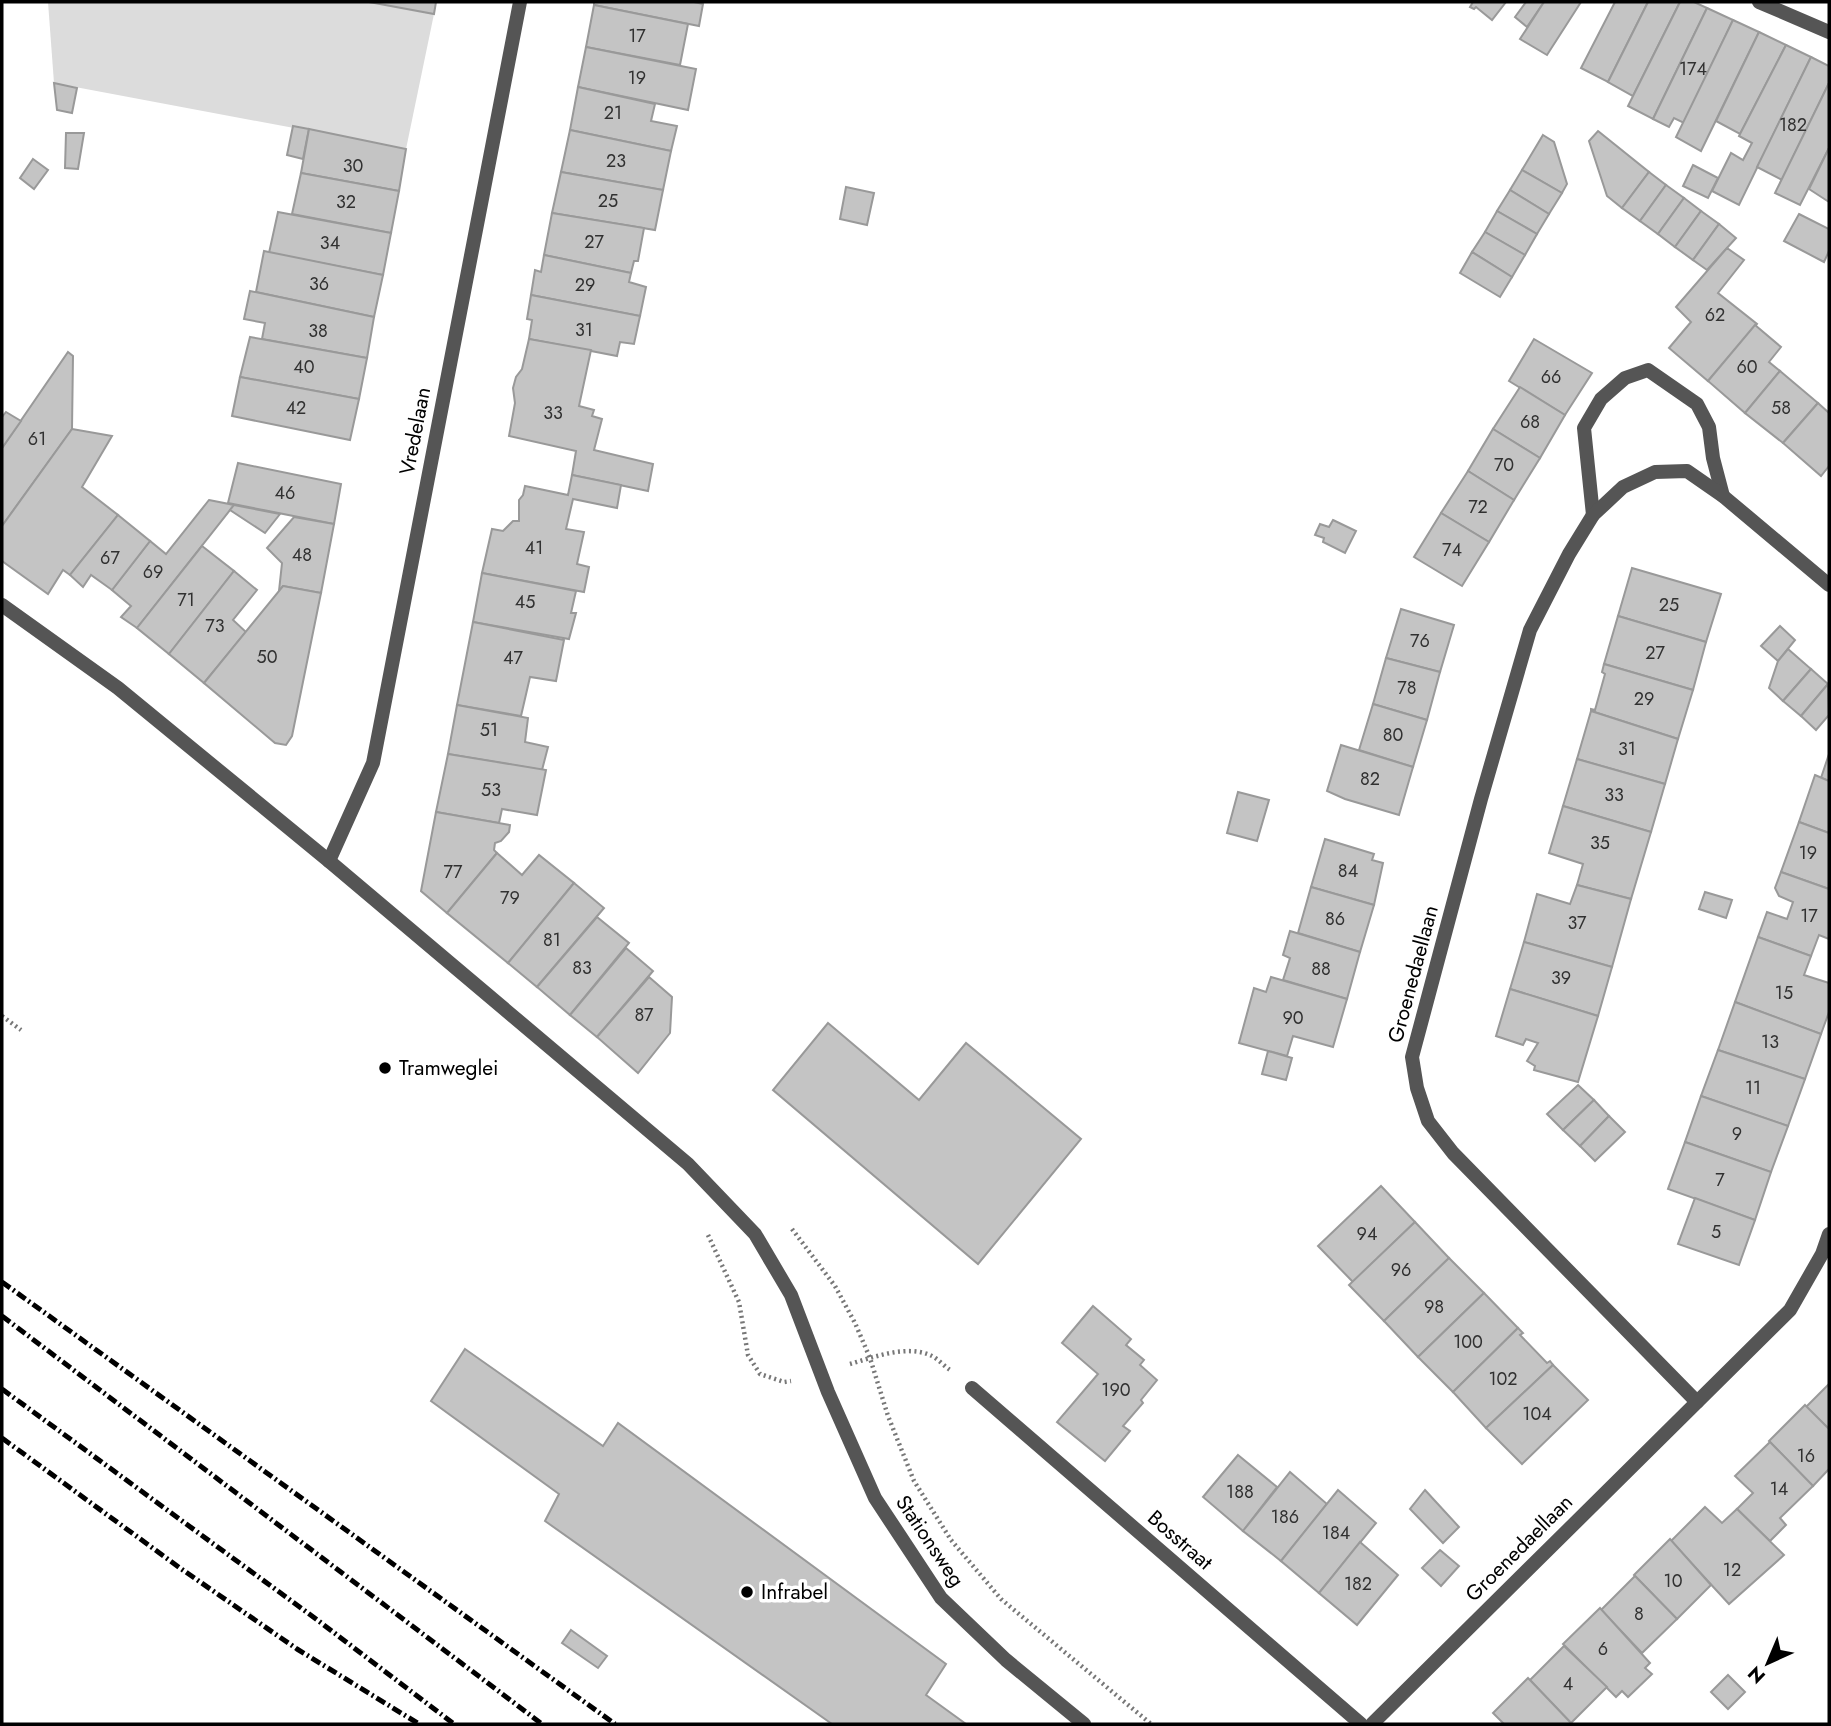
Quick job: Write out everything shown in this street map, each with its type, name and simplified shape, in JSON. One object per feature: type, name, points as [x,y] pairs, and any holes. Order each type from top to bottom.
[{"type":"street","name":"Vredelaan","points":[[329,861],[373,763],[520,2]]},
{"type":"street","points":[[1759,2],[1829,32]]},
{"type":"street","points":[[1593,515],[1584,428],[1601,399],[1625,377],[1648,370],[1697,404],[1709,426],[1713,458],[1723,496]]},
{"type":"street","name":"Groenedaellaan","points":[[1697,1402],[1453,1153],[1428,1121],[1417,1088],[1412,1057],[1481,799],[1530,631],[1569,554],[1593,515],[1623,487],[1655,472],[1687,471],[1723,496],[1829,585]]},
{"type":"street","points":[[2,605],[118,688],[329,861],[698,1174],[755,1234],[791,1295],[821,1374]]},
{"type":"street","name":"Groenedaellaan","points":[[1372,1724],[1790,1310],[1822,1254],[1829,1234]]},
{"type":"street","name":"Stationsweg","points":[[821,1374],[875,1499],[941,1598],[1006,1660],[1084,1724]]},
{"type":"street","name":"Bosstraat","points":[[972,1388],[1362,1724]]},
{"type":"path","points":[[2,1016],[21,1030]]},
{"type":"path","points":[[704,1231],[712,1241],[739,1302],[748,1356],[760,1374],[784,1382],[805,1380],[870,1358],[912,1352],[932,1356],[972,1388]]},
{"type":"path","points":[[870,1358],[888,1416],[914,1481],[951,1540],[1001,1599],[1151,1724]]},
{"type":"shaded area","points":[[48,2],[370,2],[434,14],[406,149],[54,83]]},
{"type":"building","points":[[369,2],[436,2],[434,14]]},
{"type":"building","points":[[594,2],[703,4],[699,26],[594,5]]},
{"type":"building","points":[[1473,2],[1506,2],[1492,20],[1476,7],[1470,7]]},
{"type":"building","points":[[1526,2],[1544,2],[1527,27],[1515,17]]},
{"type":"building","points":[[1544,2],[1581,2],[1547,55],[1520,39]]},
{"type":"building","points":[[1615,2],[1648,2],[1608,82],[1581,68]]},
{"type":"building","points":[[1648,2],[1680,2],[1633,96],[1608,82]]},
{"type":"building","points":[[1680,2],[1694,2],[1707,8],[1653,119],[1628,106]]},
{"type":"building","points":[[594,5],[688,24],[680,65],[586,47]]},
{"type":"building","points":[[1707,8],[1733,20],[1684,123],[1674,118],[1669,127],[1653,119]]},
{"type":"building","points":[[1733,20],[1759,32],[1701,151],[1676,137]]},
{"type":"building","points":[[1759,32],[1786,45],[1740,134],[1716,121]]},
{"type":"building","points":[[1786,45],[1811,57],[1739,205],[1712,191],[1731,153],[1743,160],[1752,143],[1739,136]]},
{"type":"building","points":[[586,47],[696,69],[688,110],[578,87]]},
{"type":"building","points":[[1811,57],[1829,66],[1829,83],[1782,180],[1757,167]]},
{"type":"building","points":[[54,83],[77,88],[72,113],[57,110]]},
{"type":"building","points":[[1829,83],[1829,148],[1800,205],[1775,193]]},
{"type":"building","points":[[578,87],[655,104],[651,121],[677,126],[671,151],[570,130]]},
{"type":"building","points":[[293,126],[309,129],[303,159],[287,155]]},
{"type":"building","points":[[309,129],[406,149],[399,191],[301,173]]},
{"type":"building","points":[[570,130],[671,151],[663,190],[561,172]]},
{"type":"building","points":[[1598,131],[1649,172],[1622,208],[1607,196],[1589,141]]},
{"type":"building","points":[[66,133],[84,133],[78,169],[65,168]]},
{"type":"building","points":[[1543,135],[1554,142],[1567,184],[1562,193],[1522,170]]},
{"type":"building","points":[[1829,148],[1829,202],[1809,189]]},
{"type":"building","points":[[33,159],[48,170],[34,189],[20,178]]},
{"type":"building","points":[[1693,165],[1718,178],[1708,198],[1683,186]]},
{"type":"building","points":[[1522,170],[1562,193],[1549,214],[1510,190]]},
{"type":"building","points":[[561,172],[663,190],[655,230],[552,213]]},
{"type":"building","points":[[1649,172],[1666,185],[1640,221],[1622,208]]},
{"type":"building","points":[[301,173],[399,191],[391,233],[292,214]]},
{"type":"building","points":[[1666,185],[1684,198],[1658,234],[1640,221]]},
{"type":"building","points":[[846,187],[874,193],[867,225],[840,219]]},
{"type":"building","points":[[1510,190],[1549,214],[1537,234],[1497,211]]},
{"type":"building","points":[[1684,198],[1701,211],[1675,247],[1658,234]]},
{"type":"building","points":[[1497,211],[1537,234],[1525,255],[1485,232]]},
{"type":"building","points":[[1701,211],[1719,224],[1693,260],[1675,247]]},
{"type":"building","points":[[278,212],[391,233],[383,275],[269,253]]},
{"type":"building","points":[[552,213],[644,228],[638,261],[634,261],[631,273],[544,255]]},
{"type":"building","points":[[1799,214],[1829,229],[1829,251],[1824,262],[1784,241]]},
{"type":"building","points":[[1719,224],[1736,238],[1707,270],[1693,260]]},
{"type":"building","points":[[1485,232],[1525,255],[1512,277],[1472,252]]},
{"type":"building","points":[[1727,248],[1744,260],[1718,293],[1757,324],[1708,381],[1669,348],[1691,322],[1676,307]]},
{"type":"building","points":[[264,251],[383,275],[374,317],[256,292]]},
{"type":"building","points":[[1472,252],[1512,277],[1500,297],[1460,273]]},
{"type":"building","points":[[544,255],[631,273],[629,282],[646,287],[640,316],[531,295],[535,270],[541,272]]},
{"type":"building","points":[[250,291],[374,317],[367,358],[262,339],[265,323],[244,319]]},
{"type":"building","points":[[531,295],[640,316],[634,344],[620,342],[617,356],[529,339],[532,320],[527,319]]},
{"type":"building","points":[[1755,325],[1781,347],[1769,362],[1780,371],[1745,413],[1708,381]]},
{"type":"building","points":[[250,337],[367,358],[359,399],[240,377]]},
{"type":"building","points":[[529,339],[591,350],[579,406],[594,410],[592,416],[602,419],[594,450],[653,464],[648,491],[572,475],[576,451],[509,436],[515,403],[513,388],[522,369]]},
{"type":"building","points":[[1534,339],[1592,373],[1565,415],[1509,381]]},
{"type":"building","points":[[68,352],[73,356],[72,429],[2,526],[2,448]]},
{"type":"building","points":[[1780,371],[1818,403],[1783,443],[1745,413]]},
{"type":"building","points":[[240,377],[359,399],[350,440],[232,416]]},
{"type":"building","points":[[1520,387],[1565,415],[1540,458],[1493,429]]},
{"type":"building","points":[[1818,403],[1829,413],[1829,466],[1821,476],[1783,443]]},
{"type":"building","points":[[6,412],[21,421],[2,448],[2,417]]},
{"type":"building","points":[[72,429],[112,436],[82,487],[118,515],[70,575],[63,570],[48,594],[2,561],[2,526]]},
{"type":"building","points":[[1493,429],[1540,458],[1514,500],[1468,471]]},
{"type":"building","points":[[238,463],[341,484],[334,524],[228,503]]},
{"type":"building","points":[[1468,471],[1514,500],[1489,542],[1441,513]]},
{"type":"building","points":[[572,475],[621,485],[617,508],[573,499],[566,529],[584,532],[577,564],[589,567],[584,592],[482,573],[492,529],[503,531],[513,521],[519,521],[519,500],[525,486],[568,495]]},
{"type":"building","points":[[209,500],[234,505],[137,628],[121,617],[131,606],[112,590],[150,541],[166,554]]},
{"type":"building","points":[[234,505],[280,514],[265,533],[230,510]]},
{"type":"building","points":[[1441,513],[1489,542],[1462,586],[1414,557]]},
{"type":"building","points":[[118,515],[150,541],[112,590],[91,575],[83,587],[70,575]]},
{"type":"building","points":[[294,517],[334,524],[321,593],[283,586],[279,591],[282,563],[267,548]]},
{"type":"building","points":[[1333,520],[1356,531],[1345,553],[1315,535],[1320,524],[1329,527]]},
{"type":"building","points":[[202,546],[234,571],[169,654],[137,628]]},
{"type":"building","points":[[1632,568],[1721,594],[1706,642],[1618,616]]},
{"type":"building","points":[[234,571],[257,590],[233,620],[246,632],[204,683],[169,654]]},
{"type":"building","points":[[482,573],[576,591],[571,613],[576,613],[569,639],[473,622]]},
{"type":"building","points":[[283,586],[321,593],[292,736],[286,745],[275,743],[204,683]]},
{"type":"building","points":[[1401,609],[1454,625],[1440,672],[1386,658]]},
{"type":"building","points":[[1618,616],[1706,642],[1693,690],[1604,664]]},
{"type":"building","points":[[473,622],[564,640],[556,681],[530,677],[521,716],[457,705]]},
{"type":"building","points":[[1780,626],[1795,640],[1778,661],[1761,646]]},
{"type":"building","points":[[1788,649],[1811,669],[1783,701],[1769,688],[1778,661]]},
{"type":"building","points":[[1386,658],[1440,672],[1427,720],[1373,704]]},
{"type":"building","points":[[1604,664],[1693,690],[1678,739],[1591,711],[1595,710],[1605,674],[1602,672]]},
{"type":"building","points":[[1811,669],[1828,684],[1801,716],[1783,701]]},
{"type":"building","points":[[1828,684],[1829,715],[1816,730],[1801,716]]},
{"type":"building","points":[[1373,704],[1427,720],[1413,767],[1359,750]]},
{"type":"building","points":[[457,705],[528,718],[525,742],[548,747],[542,770],[448,754]]},
{"type":"building","points":[[1591,711],[1678,739],[1665,784],[1577,759]]},
{"type":"building","points":[[1341,745],[1413,767],[1399,815],[1327,791]]},
{"type":"building","points":[[448,754],[546,770],[537,815],[502,809],[499,823],[436,812]]},
{"type":"building","points":[[1829,754],[1829,781],[1821,778]]},
{"type":"building","points":[[1577,759],[1665,784],[1651,832],[1563,806]]},
{"type":"building","points":[[1815,775],[1829,781],[1829,833],[1799,822]]},
{"type":"building","points":[[1238,792],[1269,800],[1257,841],[1227,833]]},
{"type":"building","points":[[1563,806],[1651,832],[1631,899],[1577,885],[1583,864],[1549,853]]},
{"type":"building","points":[[436,812],[510,825],[509,832],[501,841],[495,843],[494,850],[497,853],[447,913],[421,891]]},
{"type":"building","points":[[1799,822],[1829,833],[1829,889],[1781,872]]},
{"type":"building","points":[[1325,839],[1374,854],[1372,860],[1383,863],[1374,905],[1311,887]]},
{"type":"building","points":[[497,853],[522,875],[539,855],[574,883],[508,963],[447,913]]},
{"type":"building","points":[[1781,872],[1829,889],[1829,939],[1819,935],[1811,956],[1758,937],[1767,912],[1787,919],[1793,902],[1779,896],[1775,888]]},
{"type":"building","points":[[574,883],[604,908],[537,987],[508,963]]},
{"type":"building","points":[[1577,885],[1631,899],[1612,967],[1524,942],[1537,894],[1570,904]]},
{"type":"building","points":[[1311,887],[1374,905],[1360,952],[1298,933]]},
{"type":"building","points":[[1705,892],[1732,900],[1726,918],[1699,909]]},
{"type":"building","points":[[597,917],[629,943],[570,1015],[537,987]]},
{"type":"building","points":[[1290,931],[1360,952],[1347,999],[1283,980],[1290,958],[1283,955]]},
{"type":"building","points":[[1758,937],[1811,956],[1804,975],[1829,983],[1829,1012],[1821,1034],[1735,1002]]},
{"type":"building","points":[[1524,942],[1612,967],[1598,1016],[1510,989]]},
{"type":"building","points":[[626,948],[653,971],[597,1037],[570,1015]]},
{"type":"building","points":[[649,977],[672,997],[670,1033],[638,1073],[597,1037]]},
{"type":"building","points":[[1271,977],[1347,999],[1333,1047],[1293,1036],[1287,1056],[1239,1043],[1254,988],[1266,992]]},
{"type":"building","points":[[1510,989],[1598,1016],[1578,1082],[1534,1070],[1535,1066],[1527,1061],[1538,1043],[1526,1039],[1523,1045],[1496,1036]]},
{"type":"building","points":[[1735,1002],[1821,1034],[1805,1079],[1718,1050]]},
{"type":"building","points":[[828,1023],[919,1100],[966,1043],[1081,1139],[978,1264],[773,1090]]},
{"type":"building","points":[[1718,1050],[1805,1079],[1788,1126],[1701,1096]]},
{"type":"building","points":[[1268,1051],[1292,1058],[1286,1080],[1262,1074]]},
{"type":"building","points":[[1578,1085],[1594,1100],[1563,1130],[1547,1114]]},
{"type":"building","points":[[1701,1096],[1788,1126],[1771,1172],[1685,1142]]},
{"type":"building","points":[[1594,1100],[1609,1116],[1580,1146],[1563,1130]]},
{"type":"building","points":[[1609,1116],[1625,1132],[1595,1161],[1580,1146]]},
{"type":"building","points":[[1685,1142],[1771,1172],[1755,1220],[1668,1189]]},
{"type":"building","points":[[1381,1186],[1415,1222],[1353,1282],[1318,1246]]},
{"type":"building","points":[[1695,1198],[1755,1220],[1739,1265],[1678,1244]]},
{"type":"building","points":[[1415,1222],[1449,1258],[1384,1321],[1349,1285]]},
{"type":"building","points":[[1449,1258],[1484,1293],[1418,1357],[1384,1321]]},
{"type":"building","points":[[1484,1293],[1518,1328],[1453,1392],[1418,1357]]},
{"type":"building","points":[[1093,1306],[1131,1339],[1126,1345],[1144,1360],[1140,1365],[1157,1380],[1141,1400],[1143,1403],[1123,1426],[1130,1431],[1105,1461],[1057,1422],[1098,1374],[1062,1343]]},
{"type":"building","points":[[1518,1328],[1523,1333],[1520,1335],[1547,1363],[1550,1361],[1553,1365],[1486,1428],[1453,1392]]},
{"type":"building","name":"Infrabel","points":[[465,1349],[603,1446],[618,1423],[946,1664],[926,1695],[966,1724],[832,1724],[545,1521],[559,1494],[431,1401]]},
{"type":"building","points":[[1553,1365],[1588,1400],[1522,1464],[1486,1428]]},
{"type":"building","points":[[1829,1384],[1829,1429],[1806,1407]]},
{"type":"building","points":[[1805,1405],[1829,1429],[1829,1469],[1813,1486],[1769,1441]]},
{"type":"building","points":[[1770,1442],[1813,1486],[1780,1518],[1786,1525],[1770,1541],[1737,1509],[1753,1493],[1735,1476]]},
{"type":"building","points":[[1238,1455],[1277,1487],[1243,1531],[1203,1497]]},
{"type":"building","points":[[1290,1472],[1327,1504],[1281,1561],[1243,1531]]},
{"type":"building","points":[[1338,1490],[1376,1523],[1319,1593],[1281,1561]]},
{"type":"building","points":[[1425,1490],[1459,1527],[1443,1543],[1410,1509]]},
{"type":"building","points":[[1705,1507],[1722,1523],[1737,1509],[1784,1555],[1729,1604],[1671,1541]]},
{"type":"building","points":[[1670,1539],[1711,1585],[1677,1619],[1634,1575]]},
{"type":"building","points":[[1360,1542],[1398,1575],[1357,1625],[1319,1593]]},
{"type":"building","points":[[1440,1550],[1459,1566],[1441,1586],[1422,1568]]},
{"type":"building","points":[[1635,1576],[1677,1619],[1642,1653],[1601,1610]]},
{"type":"building","points":[[1600,1608],[1650,1663],[1645,1668],[1652,1674],[1628,1697],[1622,1691],[1616,1697],[1563,1644]]},
{"type":"building","points":[[571,1630],[607,1656],[598,1668],[562,1643]]},
{"type":"building","points":[[1564,1646],[1607,1687],[1571,1723],[1530,1680]]},
{"type":"building","points":[[1728,1675],[1745,1692],[1728,1709],[1711,1692]]},
{"type":"building","points":[[1528,1678],[1571,1723],[1504,1724],[1493,1713]]},
{"type":"railway","points":[[2,1282],[615,1724]]},
{"type":"railway","points":[[2,1316],[542,1724]]},
{"type":"railway","points":[[2,1389],[316,1619],[454,1724]]},
{"type":"railway","points":[[2,1438],[180,1568],[297,1649],[419,1724]]},
{"type":"place","name":"Tramweglei","points":[[385,1068]]},
{"type":"place","name":"Infrabel","points":[[747,1592]]}]
